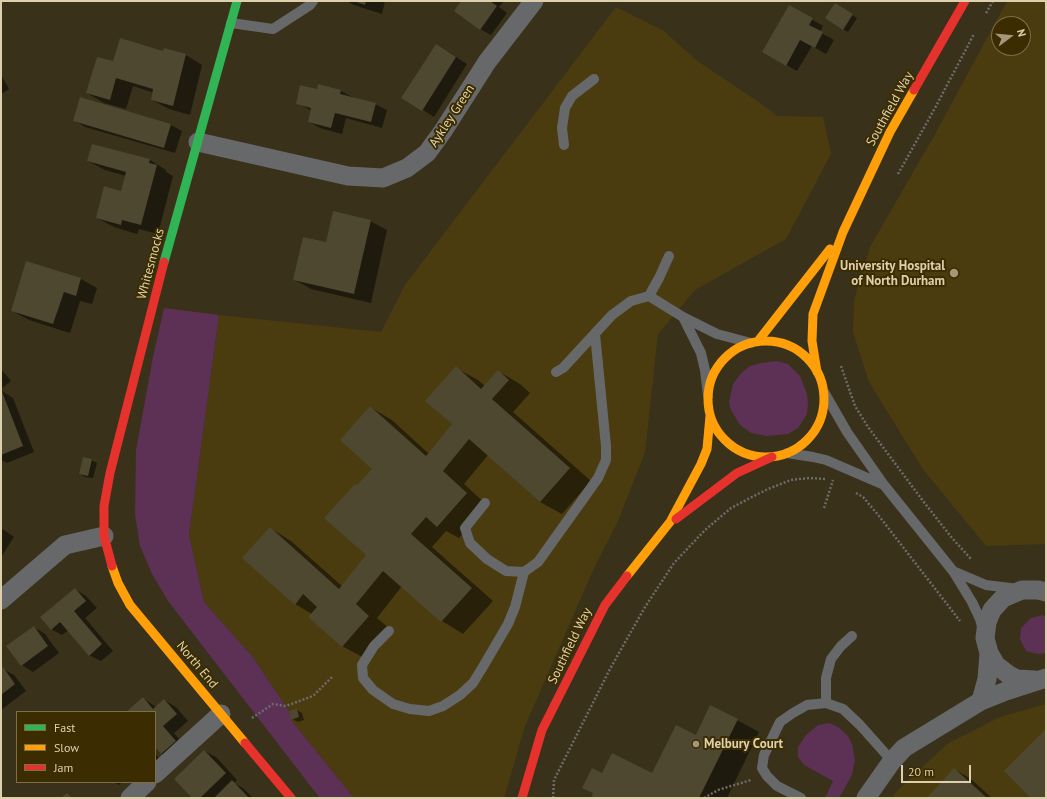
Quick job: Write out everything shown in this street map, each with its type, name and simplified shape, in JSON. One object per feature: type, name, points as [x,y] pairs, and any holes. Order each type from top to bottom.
[{"type":"main road","name":"Whitesmocks","points":[[104,536],[104,506],[110,473],[152,306],[237,1]]},
{"type":"main road","name":"Southfield Way","points":[[817,372],[812,341],[813,314],[843,232],[890,132],[965,1]]},
{"type":"main road","name":"Southfield Way","points":[[754,342],[843,232]]},
{"type":"main road","points":[[773,341],[788,345],[808,359],[817,372],[824,392],[822,413],[818,425],[805,442],[787,453],[772,457],[764,457],[739,451],[721,436],[710,416],[708,396],[711,380],[720,363],[731,353],[754,342],[773,341]]},
{"type":"main road","name":"Southfield Way","points":[[522,798],[542,730],[605,605],[670,522],[701,464],[707,449],[710,416]]},
{"type":"main road","name":"Southfield Way","points":[[670,522],[737,473],[772,457]]},
{"type":"main road","name":"North End","points":[[104,536],[110,561],[118,583],[130,605],[291,798]]},
{"type":"street","name":"Aykley Green","points":[[198,142],[348,176],[383,178],[407,168],[427,154],[487,62],[534,1]]},
{"type":"street","points":[[1,600],[65,545],[104,536]]},
{"type":"street","points":[[981,701],[988,679],[987,622],[992,610],[1003,598],[1038,590]]},
{"type":"street","points":[[987,646],[996,665],[1009,675],[1017,679],[1033,681],[1046,678]]},
{"type":"street","points":[[866,798],[892,761],[904,748],[981,701],[1046,678]]},
{"type":"street","points":[[156,773],[220,714]]},
{"type":"street","points":[[130,798],[146,783]]},
{"type":"lane","points":[[231,23],[273,29],[310,5],[313,1]]},
{"type":"lane","points":[[564,145],[562,128],[565,108],[572,96],[594,79]]},
{"type":"lane","points":[[556,372],[563,368],[612,315],[631,301],[649,296],[669,256]]},
{"type":"lane","points":[[649,296],[683,317],[717,334],[754,342]]},
{"type":"lane","points":[[683,317],[701,353],[705,370],[708,396]]},
{"type":"lane","points":[[485,503],[465,528],[470,543],[487,559],[506,571],[524,572],[538,562],[598,478],[606,460],[605,424],[594,334]]},
{"type":"lane","points":[[824,392],[847,432],[884,485],[953,571],[972,602],[980,619],[987,646]]},
{"type":"lane","points":[[787,453],[813,456],[826,460],[884,485]]},
{"type":"lane","points":[[953,571],[986,585],[1038,590]]},
{"type":"lane","points":[[389,630],[374,646],[362,665],[363,678],[373,690],[393,704],[410,709],[429,711],[443,706],[460,696],[473,683],[484,665],[508,624],[515,607],[524,572]]},
{"type":"lane","points":[[826,703],[826,678],[831,659],[841,646],[852,636]]},
{"type":"lane","points":[[801,798],[777,786],[767,776],[762,768],[764,755],[780,722],[807,705],[826,703],[843,708],[892,761]]},
{"type":"path","points":[[985,15],[994,1]]},
{"type":"path","points":[[895,178],[978,28]]},
{"type":"path","points":[[839,360],[854,406],[868,427],[952,538],[971,559],[977,562]]},
{"type":"path","points":[[553,798],[554,780],[610,669],[645,607],[674,563],[705,530],[731,508],[756,495],[791,480],[809,478],[833,480],[839,484]]},
{"type":"path","points":[[824,508],[833,480]]},
{"type":"path","points":[[851,490],[862,497],[879,516],[931,581],[962,624]]},
{"type":"path","points":[[256,715],[273,704],[286,706],[313,696],[333,676]]},
{"type":"path","points":[[704,798],[718,790],[767,776]]},
{"type":"shaded area","name":"University Hospital of North Durham","points":[[1007,1],[1046,1],[1046,544],[986,546],[922,468],[869,382],[853,332],[854,300],[870,247],[934,136],[991,31],[991,56],[1031,56],[1031,16],[999,16]]},
{"type":"shaded area","points":[[616,7],[664,31],[696,60],[777,116],[823,117],[831,154],[786,239],[695,290],[658,334],[645,452],[618,521],[594,568],[525,726],[504,798],[354,798],[291,720],[289,711],[252,656],[204,602],[189,535],[219,315],[381,332],[405,285]]},
{"type":"shaded area","points":[[164,308],[219,315],[189,535],[204,602],[252,656],[289,711],[291,720],[354,798],[320,798],[168,601],[152,574],[140,546],[135,515],[136,450],[153,357]]},
{"type":"shaded area","points":[[777,361],[788,364],[800,376],[807,394],[807,414],[798,428],[788,434],[767,436],[751,433],[740,425],[731,410],[729,402],[733,384],[742,372],[750,366]]},
{"type":"shaded area","points":[[1043,615],[1046,617],[1046,653],[1038,654],[1026,651],[1020,639],[1021,628],[1031,618]]},
{"type":"shaded area","points":[[1046,704],[1046,798],[892,798],[895,793],[947,744],[1000,717]]},
{"type":"shaded area","points":[[829,723],[838,727],[848,736],[852,744],[855,760],[852,775],[839,798],[825,798],[833,781],[804,765],[798,757],[798,747],[806,735],[818,725]]},
{"type":"building","points":[[354,1],[366,1],[365,5]]},
{"type":"building","points":[[461,1],[490,1],[497,6],[480,30],[454,11]]},
{"type":"building","points":[[835,3],[853,14],[843,30],[825,18]]},
{"type":"building","points":[[789,5],[813,18],[809,25],[823,32],[815,48],[800,40],[786,66],[762,52]]},
{"type":"building","points":[[120,38],[163,51],[164,48],[186,54],[173,106],[151,100],[153,89],[116,78],[110,100],[86,93],[97,57],[113,61]]},
{"type":"building","points":[[436,44],[456,57],[422,111],[401,98]]},
{"type":"building","points":[[318,84],[341,90],[340,94],[376,103],[371,122],[335,113],[331,128],[308,122],[311,108],[296,104],[300,85],[317,89]]},
{"type":"building","points":[[80,97],[171,124],[164,148],[73,121]]},
{"type":"building","points":[[92,144],[150,159],[149,163],[157,165],[141,225],[122,220],[121,225],[96,218],[104,186],[121,191],[126,172],[87,161]]},
{"type":"building","points":[[333,211],[371,220],[354,294],[293,280],[303,237],[326,242]]},
{"type":"building","points":[[26,261],[81,278],[76,296],[64,292],[53,324],[11,311]]},
{"type":"building","points":[[456,366],[481,389],[498,370],[509,380],[492,399],[570,468],[540,502],[469,439],[443,471],[467,493],[437,527],[426,517],[411,534],[472,588],[441,622],[383,571],[356,604],[369,616],[342,647],[308,617],[317,607],[303,594],[295,605],[242,558],[270,527],[339,589],[366,555],[324,518],[355,484],[357,485],[372,469],[340,440],[370,406],[426,456],[452,424],[425,401]]},
{"type":"building","points":[[1,389],[23,446],[1,455]]},
{"type":"building","points":[[83,457],[92,459],[88,476],[79,474]]},
{"type":"building","points":[[75,588],[86,601],[74,611],[102,644],[89,656],[60,622],[51,630],[40,617]]},
{"type":"building","points":[[34,626],[48,646],[21,666],[6,646]]},
{"type":"building","points":[[3,667],[15,684],[1,695],[1,669]]},
{"type":"building","points":[[143,697],[153,709],[164,699],[177,714],[163,726],[176,741],[161,754],[156,748],[156,711],[127,711]]},
{"type":"building","name":"Melbury Court","points":[[710,705],[738,719],[699,798],[591,798],[593,793],[582,788],[592,768],[602,773],[612,753],[652,773],[676,725],[696,735]]},
{"type":"building","points":[[297,709],[299,717],[291,720],[289,711]]},
{"type":"building","points":[[1046,729],[1046,798],[1031,798],[1004,771]]},
{"type":"building","points":[[204,750],[226,773],[200,798],[192,798],[174,779]]},
{"type":"building","points":[[954,768],[987,798],[927,798]]},
{"type":"building","points":[[232,780],[249,798],[214,798]]},
{"type":"building","points":[[67,793],[72,798],[61,798]]},
{"type":"traffic: fast","points":[[164,262],[237,1]]},
{"type":"traffic: slow","points":[[817,372],[812,341],[813,314],[843,232],[890,132],[914,90]]},
{"type":"traffic: slow","points":[[758,341],[830,249]]},
{"type":"traffic: slow","points":[[766,341],[788,346],[807,358],[819,377],[824,399],[819,421],[807,440],[788,452],[766,457],[744,452],[725,440],[713,421],[708,399],[713,377],[725,358],[744,346],[766,341]]},
{"type":"traffic: slow","points":[[627,576],[670,522],[701,464],[707,449],[710,416]]},
{"type":"traffic: slow","points":[[112,566],[118,583],[130,605],[245,743]]},
{"type":"traffic: jam","points":[[914,90],[965,1]]},
{"type":"traffic: jam","points":[[112,566],[104,536],[104,506],[110,473],[164,262]]},
{"type":"traffic: jam","points":[[676,519],[737,473],[772,457]]},
{"type":"traffic: jam","points":[[522,798],[542,730],[605,605],[627,576]]},
{"type":"traffic: jam","points":[[245,743],[291,798]]},
{"type":"place","name":"University Hospital of North Durham","points":[[954,273]]},
{"type":"place","name":"Melbury Court","points":[[696,744]]}]
